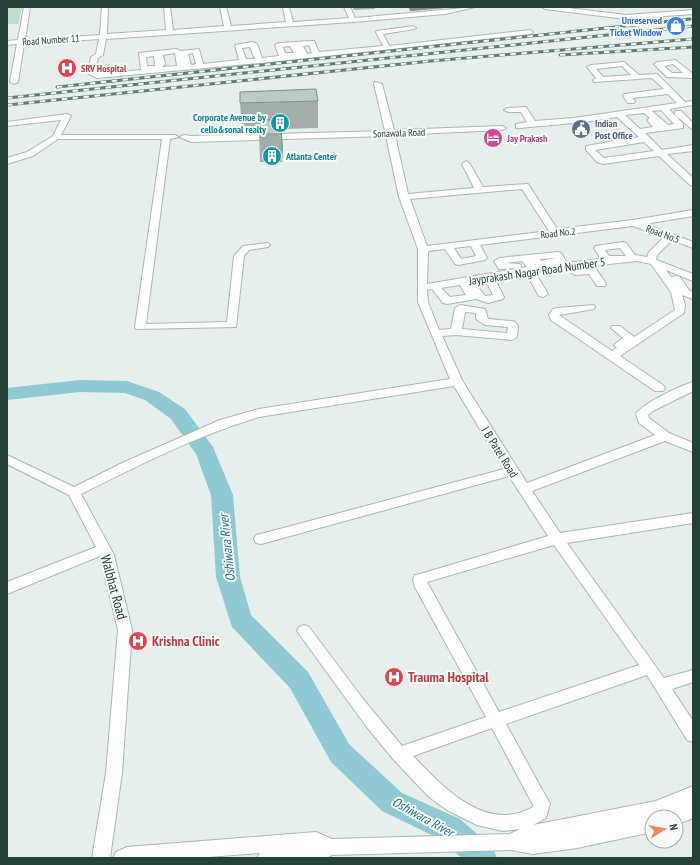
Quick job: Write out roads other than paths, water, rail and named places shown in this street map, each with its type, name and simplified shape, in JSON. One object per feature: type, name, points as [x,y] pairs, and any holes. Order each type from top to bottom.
[{"type":"street","points":[[14,82],[27,7]]},
{"type":"street","points":[[99,7],[99,55],[95,57],[91,74],[97,76],[200,64],[387,48],[449,39],[530,32]]},
{"type":"street","points":[[99,37],[106,7]]},
{"type":"street","points":[[167,7],[170,32]]},
{"type":"street","points":[[223,7],[228,28]]},
{"type":"street","points":[[286,7],[290,24]]},
{"type":"street","points":[[347,7],[353,20]]},
{"type":"street","points":[[400,7],[405,16]]},
{"type":"street","name":"Road Number 11","points":[[7,43],[405,16],[444,12],[472,7]]},
{"type":"street","points":[[545,7],[626,17],[693,12]]},
{"type":"street","points":[[633,10],[641,17]]},
{"type":"street","points":[[387,48],[379,32],[413,28]]},
{"type":"street","points":[[243,60],[238,47],[240,45],[253,44],[259,59]]},
{"type":"street","points":[[184,66],[184,52],[186,51],[196,50],[200,64]]},
{"type":"street","points":[[161,69],[160,53],[168,51],[178,52],[184,66]]},
{"type":"street","points":[[146,70],[144,69],[142,54],[157,53],[161,69]]},
{"type":"street","points":[[635,75],[624,64],[591,68],[599,79],[635,75],[651,73],[670,75]]},
{"type":"street","points":[[651,73],[667,91],[674,104],[693,128]]},
{"type":"street","name":"I B Patel Road","points":[[378,84],[404,198],[423,249],[431,288],[424,302],[457,382],[512,472],[557,539],[690,726]]},
{"type":"street","points":[[649,91],[667,91]]},
{"type":"street","points":[[632,101],[627,96],[667,91]]},
{"type":"street","name":"Sonawala Road","points":[[516,123],[542,124],[617,114],[645,108],[693,103]]},
{"type":"street","points":[[645,108],[666,128],[680,126],[674,104]]},
{"type":"street","points":[[645,108],[674,104]]},
{"type":"street","points":[[645,108],[659,128],[589,148],[600,160],[603,161],[693,148]]},
{"type":"street","points":[[508,110],[523,109],[531,121]]},
{"type":"street","points":[[617,114],[642,134],[664,147],[675,147]]},
{"type":"street","points":[[7,124],[67,117],[56,137],[30,154],[7,161]]},
{"type":"street","name":"Sonawala Road","points":[[56,137],[184,137],[191,139],[240,138],[498,130],[516,123],[531,121],[542,124]]},
{"type":"street","points":[[642,134],[660,132]]},
{"type":"street","points":[[642,134],[658,153],[693,183]]},
{"type":"street","points":[[166,138],[140,327],[232,325],[240,256],[246,248],[265,245]]},
{"type":"street","points":[[466,164],[480,190]]},
{"type":"street","points":[[404,198],[526,186],[555,233]]},
{"type":"street","name":"Road No.2","points":[[423,249],[450,249],[476,246],[693,213]]},
{"type":"street","name":"Road No.5","points":[[633,223],[692,243]]},
{"type":"street","points":[[611,352],[680,311],[681,303],[661,271],[651,261],[652,254],[670,236]]},
{"type":"street","points":[[611,259],[606,258],[599,248],[623,245],[632,257]]},
{"type":"street","points":[[450,249],[458,262],[482,258],[476,246]]},
{"type":"street","name":"Jayprakash Nagar Road Number 5","points":[[431,288],[490,279],[543,266],[570,269],[611,259],[632,257],[651,261],[678,272]]},
{"type":"street","points":[[670,264],[678,272],[693,279]]},
{"type":"street","points":[[502,281],[531,270],[570,269],[592,271],[601,284]]},
{"type":"street","points":[[531,270],[543,294]]},
{"type":"street","points":[[678,272],[676,282],[685,292],[693,296]]},
{"type":"street","points":[[469,282],[481,300],[497,298],[499,296],[490,279]]},
{"type":"street","points":[[431,288],[447,301],[472,297],[469,282]]},
{"type":"street","points":[[590,306],[557,311],[554,315],[555,318],[611,352],[659,388]]},
{"type":"street","points":[[436,333],[456,332],[512,337],[513,326],[511,324],[485,322],[481,319],[482,311],[460,308],[456,332]]},
{"type":"street","points":[[611,352],[630,338],[616,328]]},
{"type":"street","points":[[598,338],[611,352]]},
{"type":"street","points":[[7,459],[74,492],[224,423],[278,409],[457,382]]},
{"type":"street","points":[[693,386],[649,408],[642,414],[643,420],[665,436],[693,448]]},
{"type":"street","points":[[524,489],[665,436]]},
{"type":"street","points":[[261,539],[512,472]]},
{"type":"street","name":"Walbhat Road","points":[[74,492],[107,556],[125,630],[114,773],[101,858]]},
{"type":"street","points":[[304,631],[375,727],[441,797],[467,813],[501,824],[525,819],[540,812],[542,804],[420,581],[422,578],[557,539],[693,518]]},
{"type":"street","points":[[7,588],[104,549]]},
{"type":"street","points":[[399,754],[496,719],[650,668]]},
{"type":"street","points":[[661,685],[693,676]]},
{"type":"street","points":[[511,842],[528,834],[572,827],[657,809],[693,794]]},
{"type":"street","points":[[266,858],[317,853],[332,847],[372,847],[491,842],[511,842],[533,846],[577,840],[644,826]]},
{"type":"street","points":[[122,858],[127,854],[316,840],[332,847]]},
{"type":"waterway","name":"Oshiwara River","points":[[7,394],[80,386],[127,387],[152,396],[178,414],[206,452],[222,495],[228,577],[240,620],[299,680],[340,753],[392,802],[450,829],[483,858]]},
{"type":"railway","points":[[57,87],[690,19]]},
{"type":"railway","points":[[7,98],[693,26]]},
{"type":"railway","points":[[7,105],[431,61],[693,39]]},
{"type":"railway","points":[[560,55],[693,47]]},
{"type":"place","name":"Unreserved Ticket Window","points":[[676,26]]},
{"type":"place","name":"SRV Hospital","points":[[67,68]]},
{"type":"place","name":"Corporate Avenue by cello&sonal realty","points":[[280,123]]},
{"type":"place","name":"Indian Post Office","points":[[581,129]]},
{"type":"place","name":"Jay Prakash","points":[[493,138]]},
{"type":"place","name":"Atlanta Center","points":[[272,156]]},
{"type":"place","name":"Krishna Clinic","points":[[138,641]]},
{"type":"place","name":"Trauma Hospital","points":[[394,677]]}]
